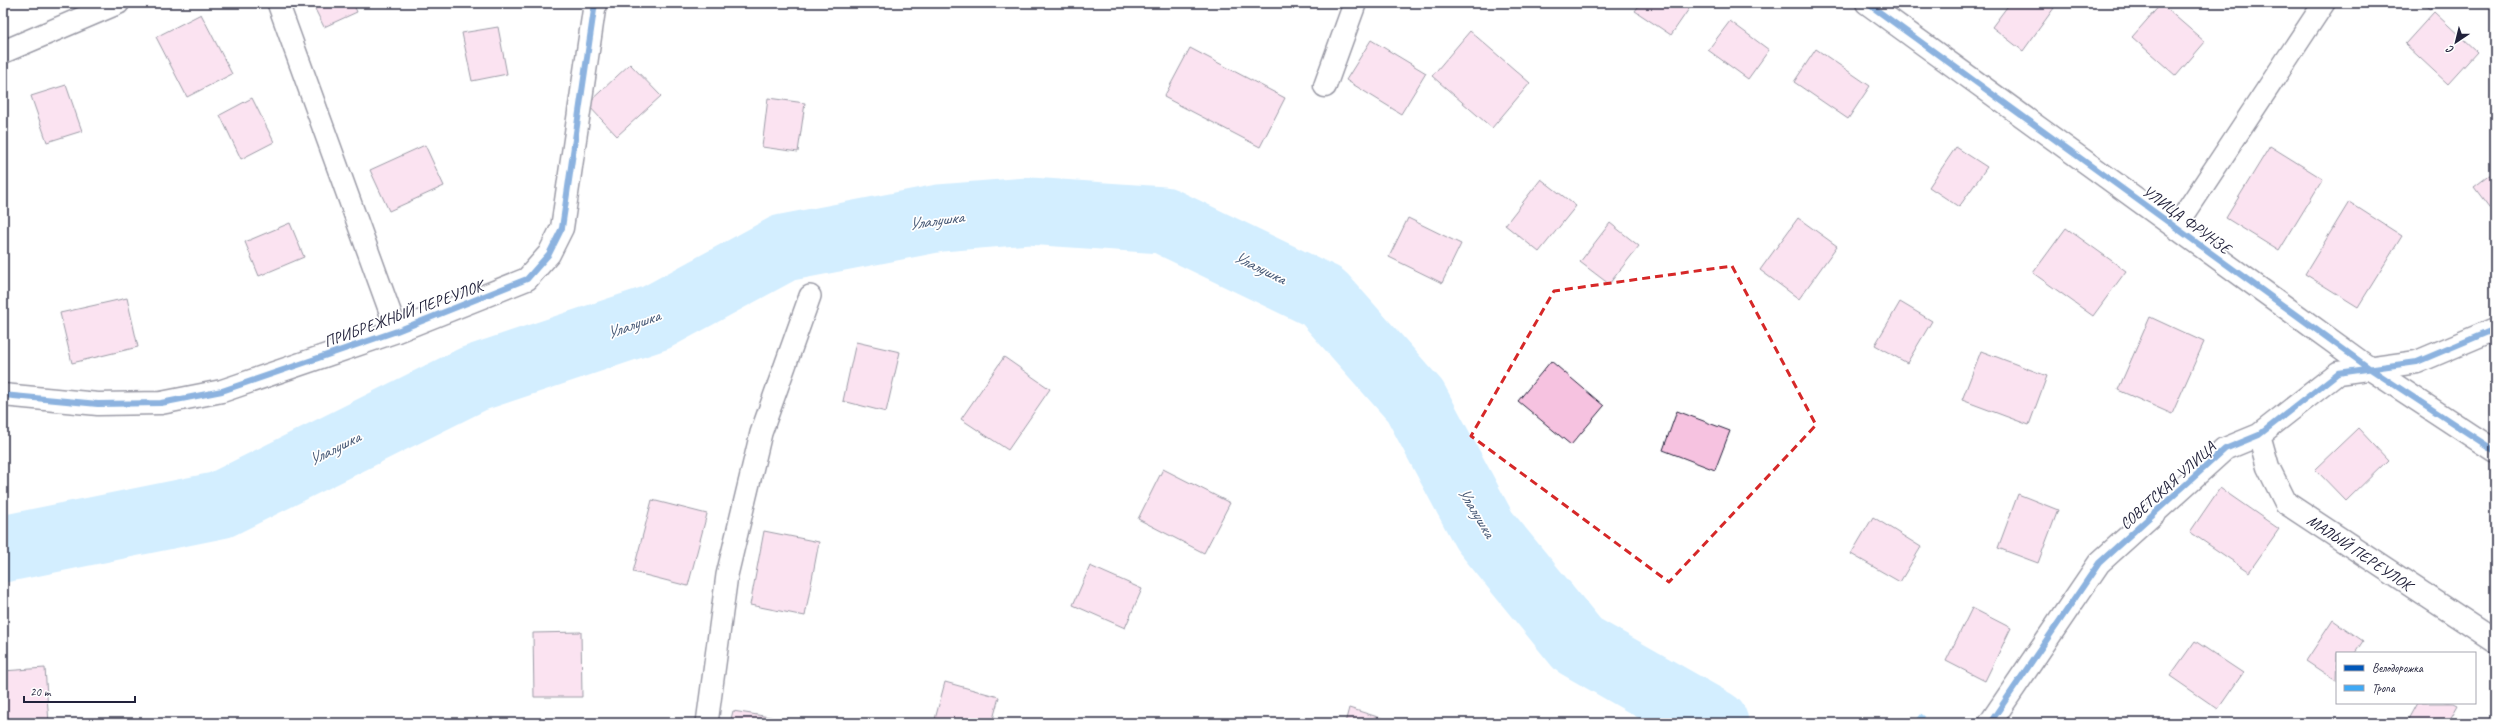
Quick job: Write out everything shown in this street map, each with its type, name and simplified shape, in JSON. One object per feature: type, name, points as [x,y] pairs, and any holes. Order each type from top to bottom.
[{"type":"street","points":[[3,52],[118,3]]},
{"type":"street","name":"ПРИБРЕЖНЫЙ ПЕРЕУЛОК","points":[[3,395],[98,404],[161,403],[222,391],[397,331],[527,279],[549,254],[562,228],[595,3]]},
{"type":"street","points":[[1324,86],[1355,3]]},
{"type":"street","name":"УЛИЦА ФРУНЗЕ","points":[[1867,3],[2369,368],[2495,451]]},
{"type":"street","name":"СОВЕТСКАЯ УЛИЦА","points":[[1990,723],[2098,563],[2225,449],[2260,435],[2338,373],[2416,362],[2495,329]]},
{"type":"street","name":"МАЛЫЙ ПЕРЕУЛОК","points":[[2260,435],[2268,467],[2286,503],[2495,641]]},
{"type":"lane","points":[[278,3],[397,331]]},
{"type":"lane","points":[[2176,227],[2324,3]]},
{"type":"lane","points":[[707,723],[727,575],[732,553],[762,433],[810,296]]},
{"type":"highlighted area","points":[[1732,266],[1816,425],[1669,582],[1471,436],[1554,291]]},
{"type":"building","points":[[312,3],[353,3],[357,12],[324,27]]},
{"type":"building","points":[[1641,3],[1693,3],[1671,35],[1635,11]]},
{"type":"building","points":[[2010,3],[2047,3],[2054,8],[2023,51],[1992,27]]},
{"type":"building","points":[[2421,3],[2434,3],[2430,9]]},
{"type":"building","points":[[2161,4],[2205,42],[2176,76],[2132,37]]},
{"type":"building","points":[[2434,12],[2477,52],[2448,84],[2405,44]]},
{"type":"building","points":[[201,14],[232,74],[187,97],[156,37]]},
{"type":"building","points":[[1730,21],[1769,50],[1748,79],[1708,50]]},
{"type":"building","points":[[498,27],[507,74],[472,81],[462,33]]},
{"type":"building","points":[[1470,31],[1530,83],[1492,128],[1432,76]]},
{"type":"building","points":[[1371,40],[1426,73],[1401,114],[1346,80]]},
{"type":"building","points":[[1190,48],[1285,98],[1260,147],[1164,97]]},
{"type":"building","points":[[1816,49],[1870,86],[1848,119],[1794,82]]},
{"type":"building","points":[[630,64],[661,96],[617,136],[587,104]]},
{"type":"building","points":[[66,85],[82,131],[47,142],[31,96]]},
{"type":"building","points":[[252,98],[274,142],[241,159],[220,115]]},
{"type":"building","points":[[768,98],[805,103],[798,152],[762,147]]},
{"type":"building","points":[[425,145],[444,186],[389,211],[370,170]]},
{"type":"building","points":[[2270,146],[2323,179],[2279,251],[2226,218]]},
{"type":"building","points":[[1956,147],[1987,167],[1959,207],[1929,187]]},
{"type":"building","points":[[2495,171],[2495,215],[2474,187]]},
{"type":"building","points":[[1541,179],[1576,206],[1539,252],[1505,225]]},
{"type":"building","points":[[2349,202],[2402,236],[2358,307],[2305,274]]},
{"type":"building","points":[[1408,218],[1461,244],[1442,283],[1389,257]]},
{"type":"building","points":[[1798,218],[1837,246],[1799,299],[1760,270]]},
{"type":"building","points":[[290,223],[304,257],[259,276],[245,242]]},
{"type":"building","points":[[1610,223],[1639,246],[1609,284],[1580,262]]},
{"type":"building","points":[[2066,228],[2126,271],[2093,316],[2033,273]]},
{"type":"building","points":[[127,298],[138,347],[72,363],[60,313]]},
{"type":"building","points":[[1900,302],[1932,321],[1907,363],[1875,345]]},
{"type":"building","points":[[2150,317],[2204,342],[2172,414],[2118,390]]},
{"type":"building","points":[[856,342],[900,352],[886,412],[843,401]]},
{"type":"building","points":[[1981,351],[2047,376],[2029,425],[1962,400]]},
{"type":"building","points":[[1004,357],[1050,389],[1008,450],[961,419]]},
{"type":"building","points":[[1551,361],[1604,406],[1571,445],[1518,401]]},
{"type":"building","points":[[2495,394],[2495,406],[2490,402]]},
{"type":"building","points":[[1677,411],[1730,431],[1715,470],[1663,450]]},
{"type":"building","points":[[2358,428],[2388,460],[2346,501],[2315,469]]},
{"type":"building","points":[[1163,469],[1230,503],[1204,553],[1138,519]]},
{"type":"building","points":[[2220,488],[2279,529],[2249,572],[2190,532]]},
{"type":"building","points":[[2018,494],[2058,510],[2038,563],[1998,548]]},
{"type":"building","points":[[652,500],[707,514],[688,586],[633,572]]},
{"type":"building","points":[[1873,517],[1921,547],[1900,582],[1851,554]]},
{"type":"building","points":[[764,531],[819,542],[805,616],[750,605]]},
{"type":"building","points":[[1090,566],[1142,589],[1125,628],[1073,605]]},
{"type":"building","points":[[1972,608],[2011,628],[1985,681],[1946,661]]},
{"type":"building","points":[[2333,620],[2363,641],[2356,652],[2336,652],[2336,681],[2306,661]]},
{"type":"building","points":[[581,632],[582,697],[534,697],[533,633]]},
{"type":"building","points":[[2195,641],[2243,673],[2218,709],[2170,676]]},
{"type":"building","points":[[45,668],[49,723],[3,723],[3,671]]},
{"type":"building","points":[[945,682],[999,697],[992,723],[934,723]]},
{"type":"building","points":[[2416,704],[2458,705],[2448,723],[2406,723]]},
{"type":"building","points":[[1349,708],[1397,723],[1345,723]]},
{"type":"building","points":[[733,711],[788,720],[787,723],[730,723]]},
{"type":"waterway","name":"Улалушка","points":[[3,549],[220,505],[473,379],[655,318],[784,248],[940,218],[1029,211],[1163,220],[1323,297],[1415,401],[1484,530],[1578,645],[1715,723]]},
{"type":"marked path","points":[[1917,723],[1925,713]]},
{"type":"cycle path","points":[[3,395],[98,404],[161,403],[222,391],[397,331],[527,279],[549,254],[562,228],[595,3]]},
{"type":"cycle path","points":[[1867,3],[2369,368],[2495,451]]},
{"type":"cycle path","points":[[1990,723],[2099,563],[2225,449],[2259,435],[2338,373],[2417,362],[2495,329]]}]
